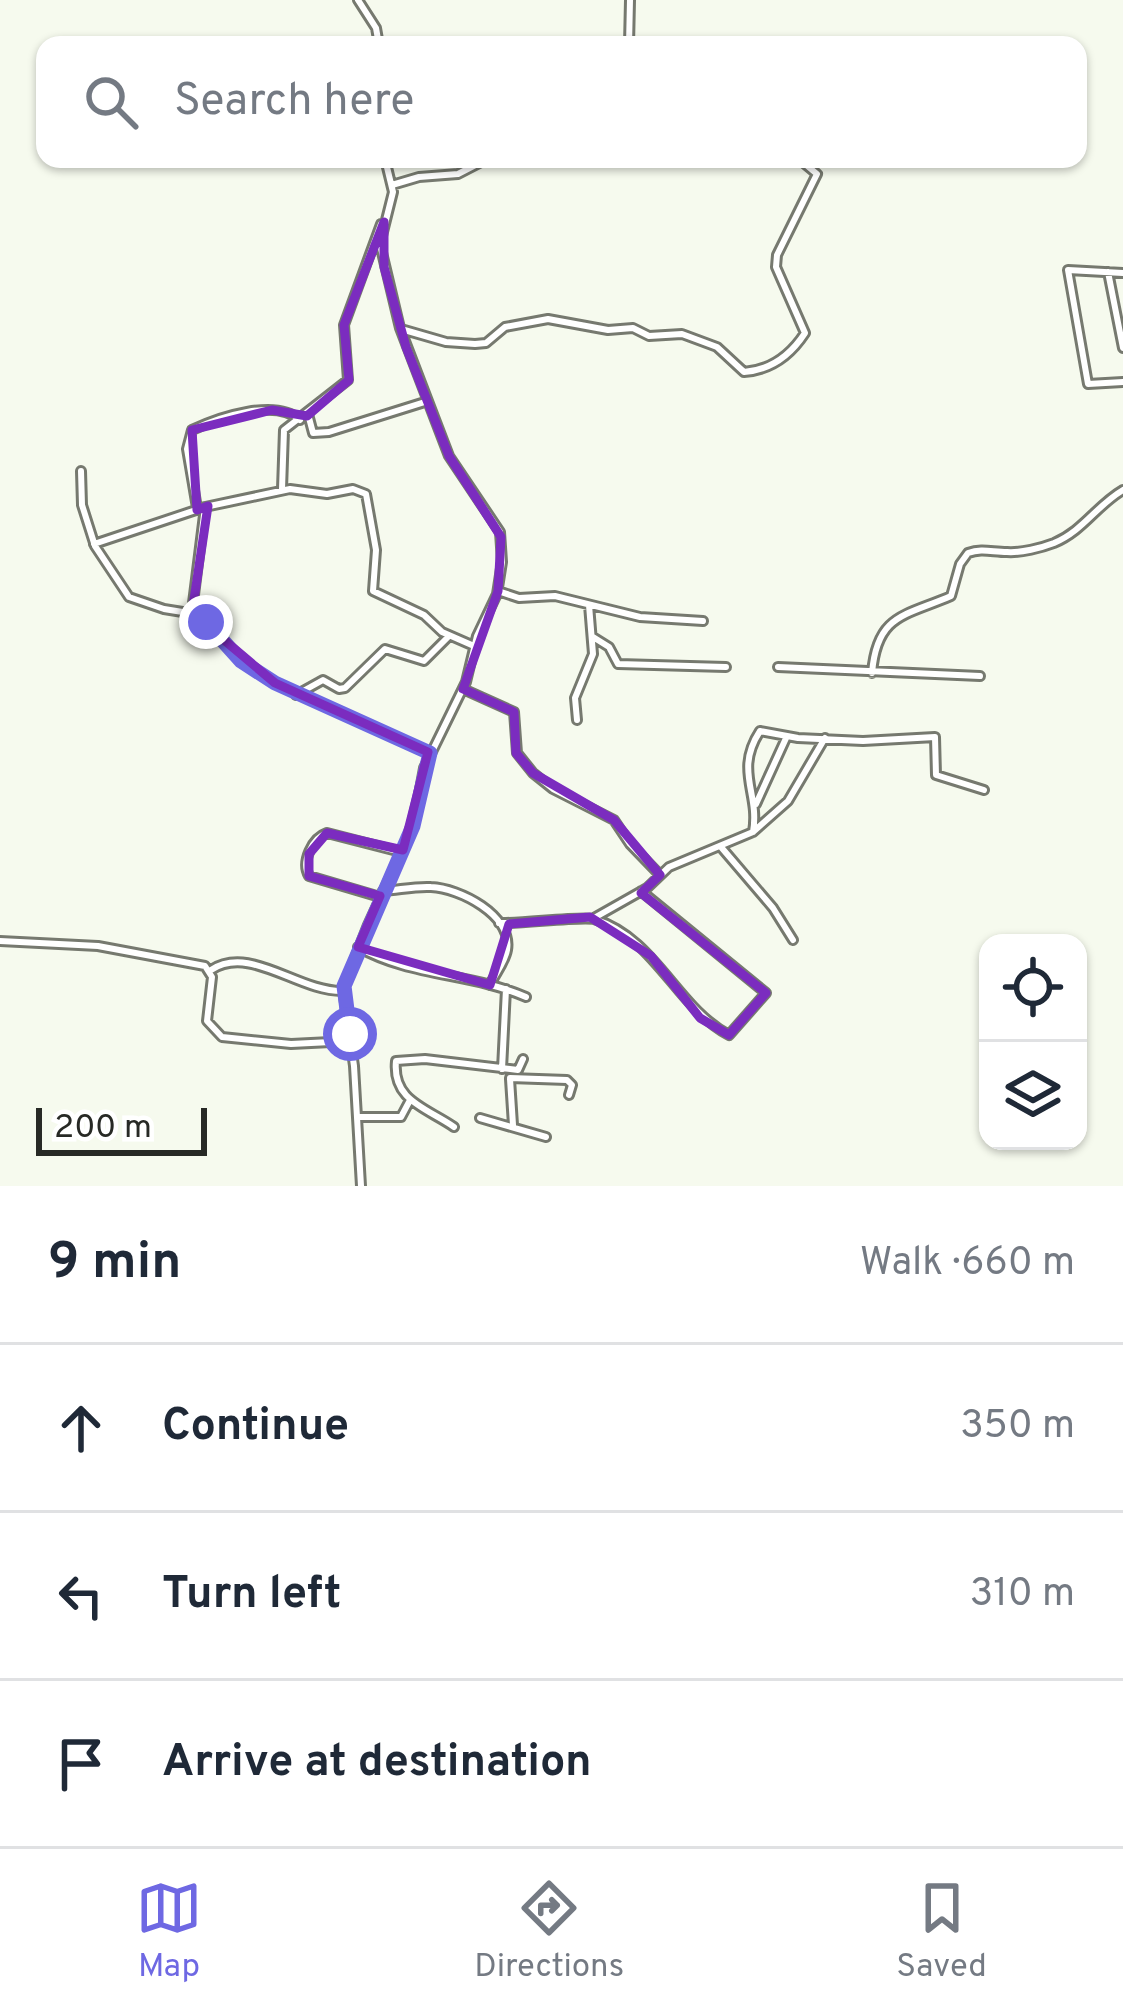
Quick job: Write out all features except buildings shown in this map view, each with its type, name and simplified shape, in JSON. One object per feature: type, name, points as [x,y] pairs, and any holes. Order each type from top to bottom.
[{"type":"street","points":[[358,0],[377,36]]},
{"type":"street","points":[[629,36],[630,0]]},
{"type":"street","points":[[361,1186],[343,991],[413,826],[430,753],[463,689],[474,646],[498,591],[500,532],[449,456],[400,329],[382,255],[392,185],[388,168]]},
{"type":"street","points":[[392,185],[470,168]]},
{"type":"street","points":[[400,329],[446,342],[482,344],[503,327],[561,319],[608,330],[633,328],[649,336],[692,335],[717,347],[744,372],[768,367],[786,356],[805,333],[776,267],[777,255],[817,174],[810,168]]},
{"type":"street","points":[[283,491],[282,434],[348,380],[344,325],[376,231],[384,222]]},
{"type":"street","points":[[1123,273],[1068,270],[1088,383],[1123,382]]},
{"type":"street","points":[[1108,272],[1123,348]]},
{"type":"street","points":[[308,414],[313,433],[329,432],[428,401]]},
{"type":"street","points":[[192,613],[201,509],[187,449],[192,430],[272,410],[290,411],[299,420]]},
{"type":"street","points":[[81,471],[82,505],[94,544],[130,597],[201,617],[241,661],[296,694],[430,753]]},
{"type":"street","points":[[872,673],[880,637],[903,613],[951,596],[968,553],[1011,553],[1052,544],[1083,526],[1102,503],[1123,490]]},
{"type":"street","points":[[94,544],[201,509],[283,491],[365,491],[376,550],[374,592],[474,646]]},
{"type":"street","points":[[498,591],[519,598],[551,596],[640,617],[703,621]]},
{"type":"street","points":[[577,720],[575,699],[591,660],[589,605]]},
{"type":"street","points":[[296,694],[322,680],[345,688],[385,649],[424,661],[449,635]]},
{"type":"street","points":[[593,637],[609,647],[618,664],[726,667]]},
{"type":"street","points":[[778,667],[980,676]]},
{"type":"street","points":[[463,689],[514,712],[517,753],[533,773],[553,789],[613,818],[660,875]]},
{"type":"street","points":[[755,805],[746,778],[756,736],[764,730],[787,736],[873,741],[935,737],[936,775],[984,790]]},
{"type":"street","points":[[753,832],[755,805],[787,736]]},
{"type":"street","points":[[499,923],[592,919],[674,865],[753,832],[788,801],[825,738]]},
{"type":"street","points":[[401,852],[327,833],[312,847],[306,866],[309,876],[381,894],[425,887],[470,899],[499,923],[507,949],[490,985]]},
{"type":"street","points":[[721,847],[773,908],[793,940]]},
{"type":"street","points":[[592,919],[651,956],[696,1014],[729,1035],[766,993],[641,890]]},
{"type":"street","points":[[0,941],[98,946],[211,970],[228,961],[246,961],[322,990],[343,991]]},
{"type":"street","points":[[358,947],[393,964],[506,988],[526,997]]},
{"type":"street","points":[[211,970],[207,1021],[222,1037],[291,1043],[351,1041]]},
{"type":"street","points":[[506,988],[513,1125]]},
{"type":"street","points":[[454,1127],[409,1102],[395,1079],[398,1059],[566,1079],[572,1084],[569,1095]]},
{"type":"street","points":[[507,1072],[520,1069],[523,1059]]},
{"type":"street","points":[[358,1117],[401,1117],[409,1102]]},
{"type":"street","points":[[480,1118],[546,1137]]},
{"type":"highlighted area","points":[[384,222],[384,267],[406,347],[449,456],[501,537],[498,591],[463,689],[514,712],[516,753],[533,773],[614,820],[660,875],[641,893],[766,993],[729,1035],[700,1018],[651,956],[590,917],[509,924],[490,985],[358,947],[380,896],[309,876],[309,854],[327,833],[403,850],[428,752],[275,683],[192,613],[208,506],[197,510],[192,430],[272,410],[307,416],[349,380],[344,325]]},
{"type":"route","points":[[206,622],[241,661],[275,683],[430,753],[413,826],[344,986],[350,1034]]}]
